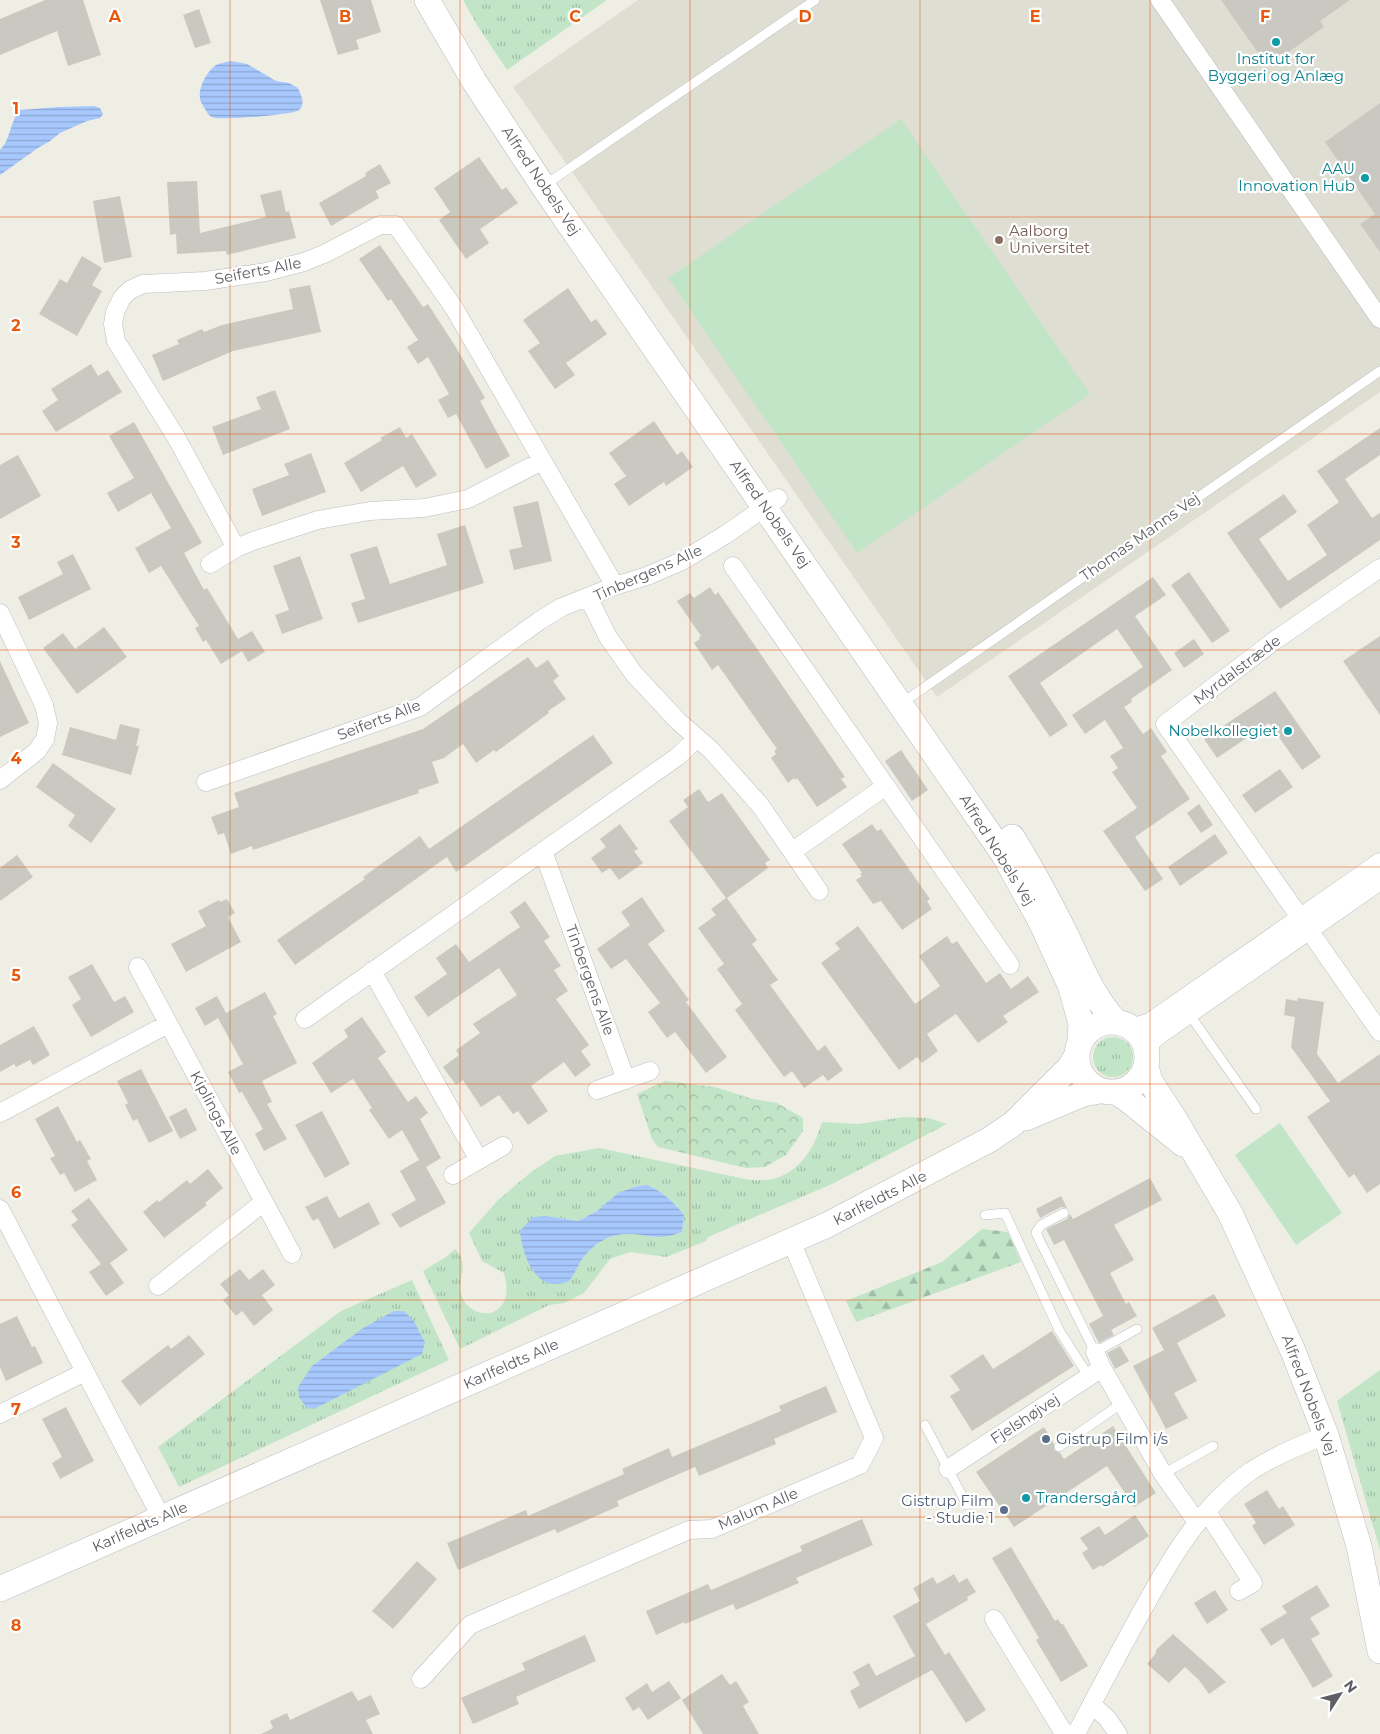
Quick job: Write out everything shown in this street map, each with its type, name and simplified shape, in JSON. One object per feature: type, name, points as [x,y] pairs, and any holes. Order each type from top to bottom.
[{"type":"street","name":"Alfred Nobels Vej","points":[[427,0],[474,81],[550,181],[908,699],[1021,852],[1040,882],[1087,978],[1106,1011],[1124,1025]]},
{"type":"street","name":"Alfred Nobels Vej","points":[[447,0],[550,181]]},
{"type":"street","points":[[1160,0],[1380,318]]},
{"type":"street","name":"Seiferts Alle","points":[[236,548],[176,436],[116,341],[113,324],[115,312],[122,298],[130,290],[143,284],[205,281],[266,272],[304,262],[324,254],[380,225],[396,225],[454,308],[614,586]]},
{"type":"street","points":[[210,564],[236,548],[253,541],[318,520],[370,511],[424,508],[468,499],[542,461]]},
{"type":"street","name":"Tinbergens Alle","points":[[772,503],[725,536],[682,561],[588,597],[608,637],[634,674],[660,703],[711,750],[760,805],[820,891]]},
{"type":"street","points":[[733,566],[1010,965]]},
{"type":"street","name":"Myrdalstræde","points":[[1380,568],[1274,641],[1165,724],[1380,1032]]},
{"type":"street","name":"Seiferts Alle","points":[[206,782],[420,707],[539,621],[562,606],[588,597]]},
{"type":"street","points":[[0,613],[44,705],[48,723],[45,739],[37,751],[0,780]]},
{"type":"street","name":"Alfred Nobels Vej","points":[[908,699],[1004,855],[1041,922],[1070,985],[1081,1023],[1078,1049]]},
{"type":"street","points":[[305,1019],[676,757],[696,738]]},
{"type":"street","points":[[793,851],[886,786]]},
{"type":"street","name":"Tinbergens Alle","points":[[543,851],[626,1080]]},
{"type":"street","points":[[1185,1008],[1150,1022],[1124,1025],[1105,1022],[1094,1026],[1086,1033],[1078,1049],[1078,1066],[1082,1077],[1090,1085],[1108,1092],[1126,1090],[1135,1085],[1142,1077],[1153,1040],[1185,1008],[1304,924],[1380,862]]},
{"type":"street","points":[[1304,924],[1380,881]]},
{"type":"street","name":"Kiplings Alle","points":[[138,967],[292,1254]]},
{"type":"street","points":[[372,971],[479,1160]]},
{"type":"street","points":[[0,1114],[168,1024]]},
{"type":"street","points":[[1124,1025],[1144,1042],[1147,1059]]},
{"type":"street","name":"Karlfeldts Alle","points":[[1014,1123],[1070,1067],[1078,1049]]},
{"type":"street","name":"Alfred Nobels Vej","points":[[1147,1059],[1150,1081],[1230,1213],[1293,1350],[1326,1435],[1359,1546],[1380,1651]]},
{"type":"street","points":[[597,1090],[650,1071]]},
{"type":"street","name":"Alfred Nobels Vej","points":[[1108,1092],[1156,1122],[1195,1155]]},
{"type":"street","name":"Karlfeldts Alle","points":[[0,1589],[827,1225],[976,1148],[1014,1123],[1084,1094],[1108,1092]]},
{"type":"street","points":[[453,1175],[503,1146]]},
{"type":"street","points":[[158,1286],[264,1202]]},
{"type":"street","points":[[0,1209],[161,1517]]},
{"type":"street","name":"Malum Alle","points":[[421,1679],[470,1624],[689,1530],[712,1529],[860,1465],[874,1438],[791,1241]]},
{"type":"street","points":[[1096,1366],[1122,1403],[1163,1474],[1202,1517],[1253,1583],[1239,1591]]},
{"type":"street","name":"Fjelshøjvej","points":[[948,1469],[1096,1366]]},
{"type":"street","points":[[0,1414],[85,1372]]},
{"type":"street","points":[[1076,1734],[1171,1559],[1202,1517],[1228,1491],[1251,1472],[1283,1453],[1326,1435]]},
{"type":"street","points":[[994,1619],[1062,1730],[1068,1734]]},
{"type":"street","points":[[1092,1705],[1107,1718],[1118,1734]]},
{"type":"lane","points":[[550,181],[815,0]]},
{"type":"lane","name":"Thomas Manns Vej","points":[[908,699],[1380,371]]},
{"type":"lane","points":[[1185,1008],[1256,1109]]},
{"type":"lane","points":[[985,1215],[1005,1213],[1060,1330],[1096,1366]]},
{"type":"lane","points":[[1064,1213],[1041,1225],[1036,1233],[1096,1366]]},
{"type":"lane","points":[[1096,1366],[1137,1329]]},
{"type":"lane","points":[[1060,1446],[1122,1403]]},
{"type":"lane","points":[[925,1425],[967,1505]]},
{"type":"lane","points":[[1163,1474],[1213,1446]]},
{"type":"shaded area","name":"Aalborg Universitet","points":[[638,0],[1380,0],[1380,392],[937,697],[513,87]]},
{"type":"green space","points":[[463,0],[607,0],[507,70]]},
{"type":"green space","points":[[901,119],[1090,394],[857,553],[668,278]]},
{"type":"green space","points":[[1113,1037],[1127,1043],[1133,1057],[1127,1071],[1113,1077],[1099,1071],[1093,1057],[1099,1043]]},
{"type":"green space","points":[[665,1081],[715,1087],[753,1099],[777,1103],[803,1118],[803,1131],[786,1155],[765,1167],[746,1168],[658,1147],[652,1139],[637,1094]]},
{"type":"green space","points":[[904,1117],[928,1118],[947,1124],[832,1184],[708,1237],[706,1241],[666,1257],[630,1252],[610,1259],[584,1293],[564,1303],[549,1305],[460,1349],[423,1271],[455,1249],[462,1261],[460,1285],[466,1304],[480,1313],[491,1313],[501,1306],[506,1295],[504,1273],[482,1261],[469,1233],[498,1200],[530,1173],[555,1156],[599,1148],[750,1180],[767,1180],[783,1176],[799,1164],[811,1149],[822,1122],[858,1124]],"holes":[[[646,1185],[667,1197],[684,1215],[682,1232],[662,1237],[632,1234],[609,1237],[589,1251],[569,1281],[546,1216],[578,1221],[597,1211],[618,1193],[637,1186]]]},
{"type":"green space","points":[[1280,1123],[1342,1213],[1296,1245],[1235,1155]]},
{"type":"green space","points":[[982,1229],[1008,1232],[1021,1262],[856,1322],[846,1301],[942,1262]]},
{"type":"green space","points":[[412,1280],[449,1360],[179,1487],[158,1447],[341,1311]]},
{"type":"green space","points":[[1380,1370],[1380,1550],[1337,1401]]},
{"type":"water","points":[[231,61],[247,64],[276,81],[289,83],[298,88],[302,99],[301,108],[284,114],[256,117],[212,117],[200,101],[202,85],[209,71],[216,65]]},
{"type":"water","points":[[94,106],[100,108],[103,114],[100,118],[87,121],[60,133],[0,175],[0,150],[4,146],[14,119],[20,110]]},
{"type":"water","points":[[647,1185],[667,1197],[684,1215],[682,1232],[662,1237],[624,1234],[609,1237],[595,1245],[583,1258],[569,1281],[562,1283],[549,1283],[535,1273],[526,1257],[520,1231],[533,1217],[546,1216],[578,1221],[597,1211],[618,1193],[637,1186]]},
{"type":"water","points":[[394,1311],[404,1311],[413,1320],[425,1342],[422,1354],[314,1409],[306,1407],[299,1397],[298,1387],[312,1366],[363,1328]]},
{"type":"building","points":[[45,0],[83,0],[101,55],[68,66],[57,31],[0,55],[0,19]]},
{"type":"building","points":[[320,0],[371,0],[381,32],[356,40],[359,49],[338,55]]},
{"type":"building","name":"Institut for Byggeri og Anlæg","points":[[1221,0],[1350,0],[1320,21],[1324,27],[1273,63],[1268,56],[1263,60]]},
{"type":"building","points":[[199,9],[211,43],[195,48],[183,15]]},
{"type":"building","name":"AAU Innovation Hub","points":[[1380,103],[1380,252],[1360,224],[1375,214],[1325,142]]},
{"type":"building","points":[[479,157],[502,190],[506,187],[518,203],[480,229],[489,243],[466,259],[439,220],[450,212],[434,188]]},
{"type":"building","points":[[380,164],[391,183],[376,191],[379,198],[331,226],[319,203],[366,176],[365,173]]},
{"type":"building","points":[[197,181],[200,233],[266,217],[260,195],[281,190],[286,212],[289,211],[296,238],[227,255],[226,251],[177,254],[176,234],[170,235],[167,182]]},
{"type":"building","points":[[120,196],[132,257],[104,263],[93,201]]},
{"type":"building","points":[[380,245],[423,307],[428,304],[457,349],[485,398],[480,401],[510,456],[486,469],[456,414],[448,418],[438,400],[449,394],[428,357],[418,364],[407,347],[418,340],[391,299],[388,301],[359,259]]},
{"type":"building","points":[[82,256],[102,268],[92,285],[102,291],[77,336],[39,314],[60,279],[67,283]]},
{"type":"building","points":[[310,285],[321,332],[233,351],[163,381],[152,355],[179,344],[177,340],[202,329],[204,332],[222,325],[293,309],[289,289]]},
{"type":"building","points":[[568,288],[591,322],[596,319],[607,334],[566,363],[575,375],[555,389],[528,351],[540,343],[523,320]]},
{"type":"building","points":[[91,364],[98,376],[108,370],[122,392],[56,432],[42,411],[58,400],[51,389]]},
{"type":"building","points":[[275,390],[290,429],[223,455],[212,427],[261,409],[256,397]]},
{"type":"building","points":[[654,421],[677,455],[682,451],[693,467],[666,486],[664,482],[629,506],[614,484],[626,476],[609,453]]},
{"type":"building","points":[[134,422],[202,543],[184,553],[204,590],[207,588],[238,639],[252,631],[265,652],[248,662],[242,651],[221,664],[206,640],[203,642],[195,628],[199,626],[161,566],[149,573],[135,548],[171,528],[151,493],[118,512],[107,493],[134,478],[109,436]]},
{"type":"building","points":[[400,427],[406,438],[412,434],[437,475],[416,488],[403,466],[361,492],[344,463],[382,440],[380,438]]},
{"type":"building","points":[[1380,428],[1380,455],[1345,479],[1372,518],[1380,513],[1380,540],[1280,609],[1227,533],[1284,494],[1297,512],[1259,539],[1288,581],[1327,555],[1307,525],[1339,502],[1317,471]]},
{"type":"building","points":[[311,453],[326,492],[262,516],[252,489],[289,475],[284,464]]},
{"type":"building","points":[[18,455],[41,496],[0,519],[0,465]]},
{"type":"building","points":[[538,501],[552,561],[514,570],[509,550],[522,547],[513,507]]},
{"type":"building","points":[[465,525],[484,583],[358,623],[351,603],[365,599],[350,554],[377,546],[390,584],[447,565],[437,534]]},
{"type":"building","points":[[73,554],[91,589],[29,620],[18,597],[63,574],[57,562]]},
{"type":"building","points":[[300,556],[323,619],[282,634],[275,615],[289,610],[273,566]]},
{"type":"building","points":[[1189,572],[1230,631],[1212,643],[1171,585]]},
{"type":"building","points":[[1153,577],[1166,595],[1135,616],[1172,670],[1131,699],[1132,702],[1124,707],[1143,734],[1151,728],[1167,752],[1161,756],[1190,799],[1135,837],[1163,879],[1145,891],[1103,831],[1137,808],[1112,772],[1118,768],[1110,756],[1123,748],[1105,720],[1085,734],[1072,715],[1143,667],[1117,629],[1040,683],[1068,725],[1050,737],[1008,676]]},
{"type":"building","points":[[710,587],[715,595],[718,592],[845,777],[841,779],[847,787],[817,807],[797,778],[788,783],[771,758],[776,754],[774,751],[777,749],[718,665],[712,670],[694,643],[701,636],[677,601],[690,593],[694,598]]},
{"type":"building","points":[[104,627],[127,657],[77,694],[43,648],[63,633],[75,649]]},
{"type":"building","points":[[1380,636],[1380,715],[1343,661]]},
{"type":"building","points":[[1194,639],[1204,654],[1184,668],[1174,653]]},
{"type":"building","points":[[528,657],[536,668],[548,660],[559,676],[553,681],[566,699],[496,752],[494,750],[476,763],[463,744],[444,758],[432,762],[439,783],[418,790],[419,793],[253,850],[252,846],[231,854],[224,833],[218,835],[211,817],[239,807],[234,793],[423,729]]},
{"type":"building","points":[[0,661],[29,723],[0,737]]},
{"type":"building","points":[[1275,691],[1321,757],[1302,770],[1269,723],[1217,758],[1204,739]]},
{"type":"building","points":[[120,724],[140,729],[136,746],[139,746],[131,775],[62,755],[70,727],[116,740]]},
{"type":"building","points":[[593,735],[613,763],[456,872],[447,857],[295,965],[277,940],[365,879],[363,877],[420,836],[429,849]]},
{"type":"building","points":[[901,750],[928,790],[912,801],[885,761]]},
{"type":"building","points":[[53,763],[116,809],[91,843],[68,826],[75,815],[36,787]]},
{"type":"building","points":[[1280,769],[1293,787],[1255,813],[1242,795]]},
{"type":"building","points":[[699,789],[708,802],[722,793],[770,860],[765,863],[768,868],[727,898],[757,940],[752,944],[778,980],[770,985],[818,1051],[825,1045],[843,1070],[828,1081],[823,1075],[804,1088],[792,1071],[784,1077],[735,1010],[742,1004],[717,969],[724,964],[698,928],[716,915],[711,909],[726,898],[669,821],[688,807],[683,800]]},
{"type":"building","points":[[1199,804],[1213,825],[1201,833],[1187,813]]},
{"type":"building","points":[[620,824],[638,849],[634,851],[643,863],[619,880],[610,868],[602,873],[591,858],[606,847],[600,839]]},
{"type":"building","points":[[872,824],[877,831],[881,829],[930,899],[927,901],[932,909],[902,930],[881,901],[873,904],[856,880],[862,876],[860,874],[862,873],[842,844]]},
{"type":"building","points":[[1215,834],[1228,853],[1180,886],[1168,867]]},
{"type":"building","points":[[17,855],[33,877],[0,901],[0,868]]},
{"type":"building","points":[[642,897],[665,931],[648,944],[689,1000],[686,1002],[727,1057],[706,1073],[675,1032],[667,1038],[648,1012],[660,1003],[626,959],[611,969],[597,949],[630,925],[621,912]]},
{"type":"building","points":[[227,899],[235,913],[228,917],[241,942],[186,972],[171,944],[206,926],[198,911],[219,900],[220,902]]},
{"type":"building","points":[[525,901],[550,937],[544,941],[561,966],[554,970],[568,991],[556,999],[589,1045],[581,1051],[591,1065],[575,1077],[564,1062],[531,1086],[548,1111],[528,1125],[518,1111],[513,1114],[499,1095],[481,1107],[463,1080],[456,1085],[443,1067],[459,1055],[456,1050],[480,1033],[473,1024],[517,995],[499,968],[428,1017],[414,997],[447,974],[436,958],[456,944],[469,962],[520,927],[510,912]]},
{"type":"building","points":[[858,926],[915,1004],[940,986],[919,956],[947,936],[952,944],[957,941],[986,983],[1000,973],[1011,989],[1028,976],[1039,992],[1003,1016],[1008,1022],[978,1043],[956,1014],[927,1034],[938,1051],[922,1063],[917,1057],[899,1070],[821,963],[840,949],[835,943]]},
{"type":"building","points":[[92,964],[114,1002],[125,996],[134,1012],[91,1037],[72,1005],[81,999],[68,977]]},
{"type":"building","points":[[265,992],[277,1014],[273,1016],[297,1063],[262,1081],[272,1102],[267,1104],[287,1139],[264,1151],[255,1134],[263,1129],[242,1092],[239,1093],[228,1072],[243,1064],[218,1018],[205,1026],[195,1008],[217,996],[226,1013]]},
{"type":"building","points":[[1298,998],[1324,1002],[1317,1054],[1338,1083],[1380,1054],[1380,1184],[1367,1193],[1354,1174],[1349,1178],[1307,1117],[1330,1101],[1291,1047],[1295,1017],[1284,1015],[1286,999],[1297,1001]]},
{"type":"building","points":[[362,1017],[386,1052],[378,1058],[408,1102],[416,1096],[428,1113],[420,1119],[441,1158],[426,1167],[446,1203],[400,1228],[391,1214],[416,1200],[400,1171],[419,1160],[402,1130],[389,1139],[369,1110],[372,1108],[353,1079],[331,1093],[312,1063],[348,1037],[344,1030]]},
{"type":"building","points":[[34,1026],[50,1055],[33,1065],[30,1060],[16,1067],[14,1064],[0,1072],[0,1045]]},
{"type":"building","points":[[141,1069],[173,1131],[149,1143],[137,1119],[133,1121],[125,1105],[128,1103],[117,1081]]},
{"type":"building","points":[[58,1106],[77,1142],[80,1140],[91,1159],[87,1161],[97,1180],[75,1192],[64,1173],[60,1175],[50,1158],[55,1156],[35,1119]]},
{"type":"building","points":[[186,1108],[197,1130],[180,1139],[169,1117]]},
{"type":"building","points":[[322,1111],[350,1164],[325,1178],[295,1125]]},
{"type":"building","points":[[208,1169],[223,1188],[205,1203],[207,1205],[164,1238],[143,1212],[187,1180],[190,1184]]},
{"type":"building","points":[[1150,1178],[1162,1200],[1114,1225],[1134,1260],[1110,1273],[1126,1304],[1129,1302],[1137,1316],[1111,1330],[1114,1335],[1099,1343],[1089,1324],[1103,1316],[1064,1240],[1054,1245],[1046,1229],[1067,1219],[1070,1214],[1073,1219]]},
{"type":"building","points":[[327,1196],[339,1218],[369,1202],[380,1224],[334,1249],[318,1218],[313,1221],[305,1207]]},
{"type":"building","points":[[1061,1196],[1067,1208],[1061,1207],[1040,1218],[1036,1209]]},
{"type":"building","points":[[89,1198],[128,1250],[110,1263],[124,1283],[106,1296],[89,1272],[101,1264],[71,1225],[78,1220],[71,1211]]},
{"type":"building","points":[[240,1269],[249,1280],[263,1269],[275,1285],[262,1295],[273,1310],[254,1326],[242,1311],[236,1316],[223,1300],[229,1295],[220,1284]]},
{"type":"building","points":[[1214,1294],[1226,1316],[1177,1343],[1197,1381],[1174,1393],[1188,1418],[1166,1429],[1133,1366],[1164,1350],[1152,1328]]},
{"type":"building","points":[[17,1316],[32,1347],[35,1346],[43,1363],[6,1381],[0,1367],[0,1324]]},
{"type":"building","points":[[1052,1331],[1074,1366],[972,1431],[950,1396],[960,1390],[950,1376],[983,1354],[993,1369]]},
{"type":"building","points":[[189,1335],[205,1354],[140,1406],[121,1381],[168,1345],[171,1349]]},
{"type":"building","points":[[1120,1346],[1129,1361],[1115,1369],[1107,1353]]},
{"type":"building","points":[[826,1386],[837,1412],[774,1439],[776,1444],[699,1476],[695,1467],[617,1501],[619,1506],[557,1533],[555,1529],[458,1570],[447,1543],[526,1510],[528,1516],[624,1474],[622,1469],[669,1448],[672,1457],[781,1411],[779,1406]]},
{"type":"building","points":[[66,1407],[94,1461],[60,1479],[52,1463],[62,1457],[42,1419]]},
{"type":"building","name":"Trandersgård","points":[[1113,1426],[1156,1493],[1134,1507],[1107,1466],[1014,1527],[976,1472],[1044,1427],[1054,1444],[1054,1450],[1060,1453],[1064,1459]]},
{"type":"building","points":[[1267,1490],[1279,1509],[1283,1506],[1295,1525],[1264,1545],[1252,1526],[1256,1523],[1244,1504]]},
{"type":"building","points":[[1135,1515],[1149,1536],[1102,1567],[1101,1565],[1093,1570],[1082,1553],[1088,1549],[1080,1538],[1099,1526],[1105,1535]]},
{"type":"building","points":[[862,1519],[873,1545],[796,1578],[799,1583],[736,1610],[733,1604],[685,1624],[684,1622],[656,1635],[646,1611],[708,1584],[711,1590],[802,1551],[800,1546]]},
{"type":"building","points":[[1011,1547],[1055,1621],[1058,1619],[1063,1624],[1088,1666],[1061,1682],[1036,1640],[1039,1638],[992,1558]]},
{"type":"building","points":[[417,1561],[437,1579],[393,1629],[372,1611]]},
{"type":"building","points":[[954,1574],[959,1583],[967,1578],[976,1592],[967,1597],[968,1600],[926,1624],[945,1655],[949,1652],[986,1710],[966,1723],[932,1670],[859,1709],[850,1691],[860,1685],[853,1672],[869,1663],[876,1676],[915,1656],[893,1616],[920,1601],[913,1588],[933,1577],[937,1584]]},
{"type":"building","points":[[1317,1585],[1330,1606],[1310,1618],[1320,1634],[1311,1639],[1333,1676],[1313,1688],[1283,1638],[1271,1646],[1260,1629],[1287,1613],[1282,1606]]},
{"type":"building","points":[[1215,1590],[1228,1610],[1207,1624],[1194,1603]]},
{"type":"building","points":[[1173,1634],[1226,1682],[1209,1694],[1199,1680],[1185,1667],[1169,1683],[1147,1664],[1156,1653],[1156,1650]]},
{"type":"building","points":[[585,1635],[596,1661],[516,1697],[519,1704],[473,1724],[461,1698],[525,1670],[522,1663]]},
{"type":"building","points":[[722,1674],[730,1685],[736,1681],[749,1702],[743,1706],[759,1734],[703,1734],[682,1700]]},
{"type":"building","points":[[669,1681],[681,1698],[648,1720],[639,1707],[633,1711],[625,1698],[647,1683],[652,1692]]},
{"type":"building","points":[[352,1691],[358,1701],[371,1695],[380,1714],[366,1720],[373,1734],[261,1734],[273,1728],[270,1721],[287,1713],[290,1720]]},
{"type":"place","name":"Institut for Byggeri og Anlæg","points":[[1276,42]]},
{"type":"place","name":"AAU Innovation Hub","points":[[1365,178]]},
{"type":"place","name":"Aalborg Universitet","points":[[999,240]]},
{"type":"place","name":"Nobelkollegiet","points":[[1288,731]]},
{"type":"place","name":"Gistrup Film i/s","points":[[1046,1439]]},
{"type":"place","name":"Trandersgård","points":[[1026,1498]]},
{"type":"place","name":"Gistrup Film - Studie 1","points":[[1004,1510]]}]
